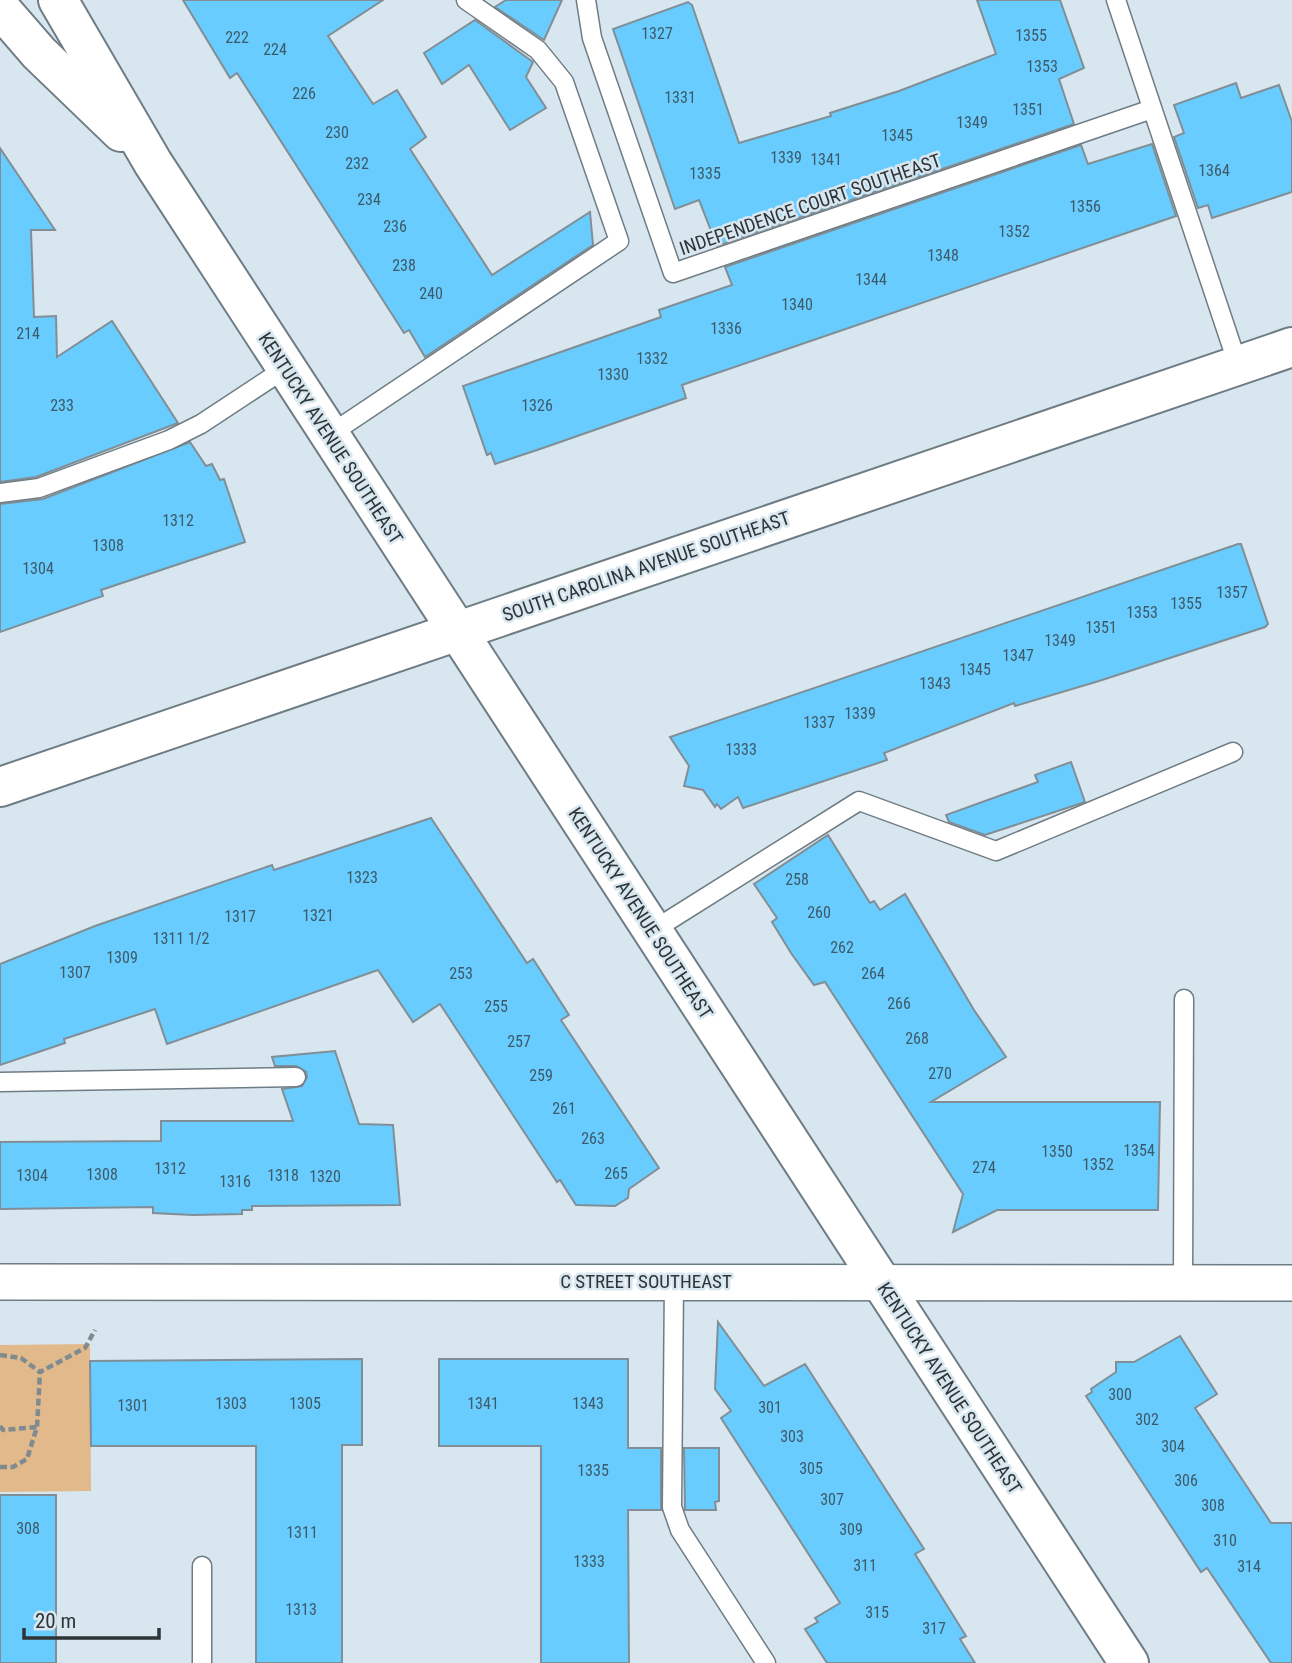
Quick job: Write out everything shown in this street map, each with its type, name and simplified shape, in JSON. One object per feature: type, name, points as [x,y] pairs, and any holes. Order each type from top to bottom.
[{"type":"street","name":"KENTUCKY AVENUE SOUTHEAST","points":[[58,0],[153,163],[1129,1663]]},
{"type":"street","name":"KENTUCKY AVENUE SOUTHEAST","points":[[0,8],[39,53],[153,163]]},
{"type":"street","name":"SOUTH CAROLINA AVENUE SOUTHEAST","points":[[0,787],[1292,347]]},
{"type":"street","name":"C STREET SOUTHEAST","points":[[0,1282],[1292,1283]]},
{"type":"lane","points":[[329,435],[620,241],[564,82],[538,50],[466,0]]},
{"type":"lane","name":"INDEPENDENCE COURT SOUTHEAST","points":[[586,0],[592,38],[673,273],[1152,109]]},
{"type":"lane","points":[[1116,0],[1238,365]]},
{"type":"lane","points":[[0,494],[39,488],[169,440],[201,424],[286,368]]},
{"type":"lane","points":[[652,930],[859,801],[996,851],[1233,752]]},
{"type":"lane","points":[[1183,1283],[1184,999]]},
{"type":"lane","points":[[0,1082],[296,1077]]},
{"type":"lane","points":[[674,1281],[672,1507],[675,1519],[766,1663]]},
{"type":"lane","points":[[202,1566],[202,1663]]},
{"type":"path","points":[[40,1372],[85,1348],[95,1330]]},
{"type":"path","points":[[0,1355],[21,1358],[40,1372]]},
{"type":"path","points":[[0,1467],[13,1467],[27,1459],[37,1427],[40,1372]]},
{"type":"path","points":[[0,1438],[1,1428],[37,1427]]},
{"type":"shaded area","points":[[90,1344],[91,1491],[0,1492],[0,1345]]},
{"type":"building","points":[[183,0],[383,0],[328,36],[373,104],[397,90],[426,137],[410,149],[492,275],[590,212],[593,245],[425,357],[409,330],[404,333],[237,73],[230,78]]},
{"type":"building","points":[[506,0],[562,0],[544,40],[495,7]]},
{"type":"building","points":[[977,0],[1060,0],[1084,68],[1059,79],[1074,124],[717,246],[699,200],[675,209],[613,29],[688,2],[692,5],[739,143],[831,116],[830,113],[899,91],[996,54]]},
{"type":"building","points":[[475,20],[533,62],[526,77],[546,108],[510,130],[469,65],[442,84],[424,53]]},
{"type":"building","points":[[1236,83],[1241,98],[1279,85],[1292,122],[1292,192],[1212,218],[1208,205],[1198,208],[1174,137],[1184,133],[1174,105]]},
{"type":"building","points":[[1152,144],[1176,216],[682,385],[686,398],[543,448],[495,464],[491,453],[487,455],[463,386],[661,317],[659,310],[732,285],[725,267],[1081,145],[1088,164]]},
{"type":"building","points":[[0,148],[55,230],[31,230],[34,317],[56,316],[57,357],[112,321],[178,423],[36,477],[0,482]]},
{"type":"building","points":[[190,442],[206,466],[212,464],[220,480],[224,479],[245,542],[101,590],[103,596],[0,632],[0,504],[43,499]]},
{"type":"building","points":[[1241,544],[1268,624],[1265,627],[1099,681],[1015,706],[1014,703],[884,753],[887,760],[743,808],[738,797],[721,809],[717,804],[715,807],[703,790],[684,786],[689,766],[670,737]]},
{"type":"building","points":[[1071,762],[1085,802],[985,835],[949,822],[946,815],[1038,782],[1035,775]]},
{"type":"building","points":[[431,818],[527,963],[533,959],[569,1015],[561,1020],[659,1168],[629,1189],[628,1198],[615,1206],[576,1205],[560,1180],[557,1182],[440,1004],[413,1022],[378,970],[167,1044],[155,1009],[64,1039],[65,1043],[0,1065],[0,964],[95,926],[272,865],[274,870]]},
{"type":"building","points":[[828,835],[870,903],[874,901],[880,910],[905,894],[974,1010],[1006,1057],[931,1102],[1160,1102],[1158,1210],[997,1210],[953,1232],[963,1194],[825,982],[814,985],[791,953],[772,922],[777,918],[754,884]]},
{"type":"building","points":[[335,1051],[359,1124],[393,1125],[400,1205],[252,1206],[252,1210],[242,1210],[242,1214],[193,1215],[153,1213],[153,1207],[0,1209],[0,1142],[161,1141],[161,1121],[293,1121],[282,1089],[302,1086],[307,1077],[306,1072],[296,1066],[275,1066],[272,1057]]},
{"type":"building","points":[[718,1322],[764,1386],[805,1364],[924,1549],[915,1554],[966,1636],[960,1639],[975,1663],[827,1663],[805,1629],[818,1622],[815,1618],[840,1603],[721,1418],[731,1411],[715,1389]]},
{"type":"building","points":[[1180,1336],[1217,1394],[1195,1408],[1271,1523],[1292,1523],[1292,1663],[1271,1663],[1207,1568],[1201,1572],[1086,1396],[1092,1392],[1091,1389],[1116,1372],[1116,1362],[1134,1362]]},
{"type":"building","points":[[362,1359],[362,1445],[342,1445],[342,1663],[256,1663],[256,1446],[91,1446],[90,1361]]},
{"type":"building","points":[[439,1359],[628,1359],[628,1448],[661,1448],[661,1510],[628,1510],[629,1663],[541,1663],[541,1446],[439,1446]]},
{"type":"building","points":[[684,1448],[719,1448],[719,1501],[715,1502],[716,1510],[685,1510]]},
{"type":"building","points":[[0,1495],[56,1495],[56,1663],[0,1663]]}]
